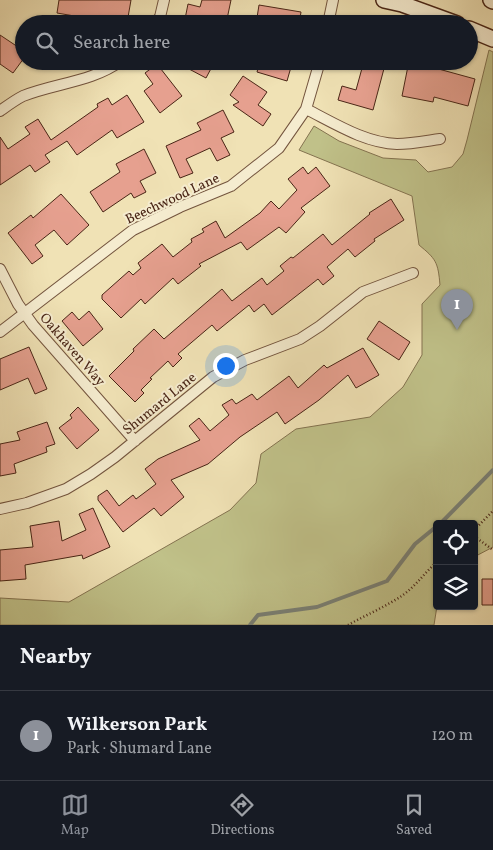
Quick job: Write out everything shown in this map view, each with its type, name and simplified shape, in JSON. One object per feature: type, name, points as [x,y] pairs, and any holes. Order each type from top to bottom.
[{"type":"main road","points":[[384,0],[402,4],[432,15]]},
{"type":"main road","points":[[478,33],[493,39]]},
{"type":"street","points":[[160,15],[164,0]]},
{"type":"street","points":[[330,15],[333,0]]},
{"type":"street","points":[[0,111],[22,97],[94,76],[108,70]]},
{"type":"street","name":"Beechwood Lane","points":[[0,332],[133,230],[180,207],[231,186],[279,148],[306,109],[317,70]]},
{"type":"street","points":[[306,109],[345,129],[371,139],[397,144],[440,139]]},
{"type":"street","name":"Oakhaven Way","points":[[0,269],[33,326],[134,441]]},
{"type":"street","name":"Shumard Lane","points":[[0,509],[27,503],[66,488],[91,474],[219,373],[245,360],[300,339],[320,326],[363,292],[413,273]]},
{"type":"path","points":[[478,526],[493,511]]},
{"type":"path","points":[[478,539],[493,550]]},
{"type":"path","points":[[348,625],[403,595],[419,582],[427,570],[433,565]]},
{"type":"green space","points":[[489,50],[493,52],[493,547],[478,555],[478,520],[433,520],[433,610],[436,610],[434,625],[0,625],[0,598],[69,602],[230,510],[256,483],[261,454],[296,429],[370,417],[403,387],[422,355],[422,304],[440,285],[435,262],[419,245],[412,196],[299,150],[314,126],[339,141],[383,158],[416,160],[428,172],[452,167],[463,154]]},
{"type":"building","points":[[59,0],[131,0],[128,15],[69,15],[57,13]]},
{"type":"building","points":[[202,0],[231,0],[228,15],[186,15],[188,4],[200,7]]},
{"type":"building","points":[[259,5],[301,12],[300,15],[257,15]]},
{"type":"building","points":[[0,35],[15,45],[15,70],[13,73],[0,64]]},
{"type":"building","points":[[149,70],[162,70],[182,96],[160,113],[144,91],[153,84],[145,73]]},
{"type":"building","points":[[191,70],[210,70],[206,78]]},
{"type":"building","points":[[258,70],[290,70],[287,81],[257,72]]},
{"type":"building","points":[[362,70],[384,70],[373,110],[338,100],[342,86],[356,90]]},
{"type":"building","points":[[407,70],[442,70],[475,79],[468,106],[434,97],[433,102],[402,96]]},
{"type":"building","points":[[243,76],[267,92],[258,105],[271,114],[263,126],[233,105],[239,102],[230,95]]},
{"type":"building","points":[[127,95],[144,122],[117,138],[112,130],[77,155],[67,141],[45,155],[50,162],[35,172],[30,165],[0,185],[0,137],[8,149],[30,134],[25,127],[38,119],[51,140],[98,107],[97,104],[108,98],[112,105]]},
{"type":"building","points":[[223,110],[234,132],[221,138],[230,155],[217,161],[210,148],[186,159],[193,173],[180,178],[166,146],[201,130],[197,123]]},
{"type":"building","points":[[144,149],[156,173],[140,181],[146,192],[134,198],[131,193],[103,212],[90,192],[120,172],[116,164]]},
{"type":"building","points":[[303,167],[308,174],[316,167],[330,186],[301,208],[305,212],[286,233],[279,227],[247,250],[241,242],[199,264],[201,266],[178,284],[173,278],[145,304],[141,299],[121,318],[102,299],[102,295],[129,271],[133,275],[141,268],[138,263],[162,244],[173,257],[192,242],[191,239],[204,232],[202,229],[216,221],[225,238],[260,213],[271,201],[279,209],[297,190],[288,179]]},
{"type":"building","points":[[61,194],[89,225],[67,245],[54,230],[35,245],[43,256],[32,264],[8,233],[31,215],[33,218]]},
{"type":"building","points":[[391,199],[404,220],[374,239],[375,241],[355,257],[348,249],[327,267],[334,276],[323,285],[318,279],[272,315],[264,304],[254,312],[249,305],[217,331],[212,325],[178,354],[182,358],[173,367],[168,361],[150,378],[152,379],[141,390],[144,393],[135,402],[109,376],[154,329],[164,339],[222,289],[232,301],[262,278],[267,285],[284,271],[280,266],[323,234],[332,245],[369,213]]},
{"type":"building","points":[[89,311],[103,329],[83,346],[62,321],[72,312],[79,320]]},
{"type":"building","points":[[379,321],[410,342],[399,360],[367,339]]},
{"type":"building","points":[[29,347],[47,389],[35,394],[28,378],[0,390],[0,359]]},
{"type":"building","points":[[363,348],[379,375],[356,388],[348,375],[319,400],[285,424],[277,412],[240,437],[208,464],[171,480],[184,497],[161,516],[154,508],[123,532],[98,500],[98,496],[107,490],[119,506],[133,495],[136,499],[156,484],[145,469],[158,459],[200,440],[189,426],[199,418],[210,431],[229,415],[222,405],[232,399],[236,404],[252,394],[257,400],[289,376],[298,388],[324,365],[327,368]]},
{"type":"building","points":[[78,407],[99,430],[77,449],[59,428],[72,418],[70,415]]},
{"type":"building","points":[[47,422],[55,444],[46,447],[47,452],[14,464],[16,473],[0,476],[0,444],[20,440],[17,432]]},
{"type":"building","points":[[93,508],[110,547],[83,559],[82,555],[25,565],[26,579],[0,581],[0,550],[33,547],[30,526],[59,521],[62,541],[86,530],[79,514]]},
{"type":"building","points":[[482,579],[493,579],[493,605],[482,605]]},
{"type":"waterway","points":[[444,520],[493,470]]},
{"type":"waterway","points":[[250,625],[258,615],[317,607],[387,581],[415,544],[433,529]]},
{"type":"place","name":"Wilkerson Park","points":[[457,330]]}]
